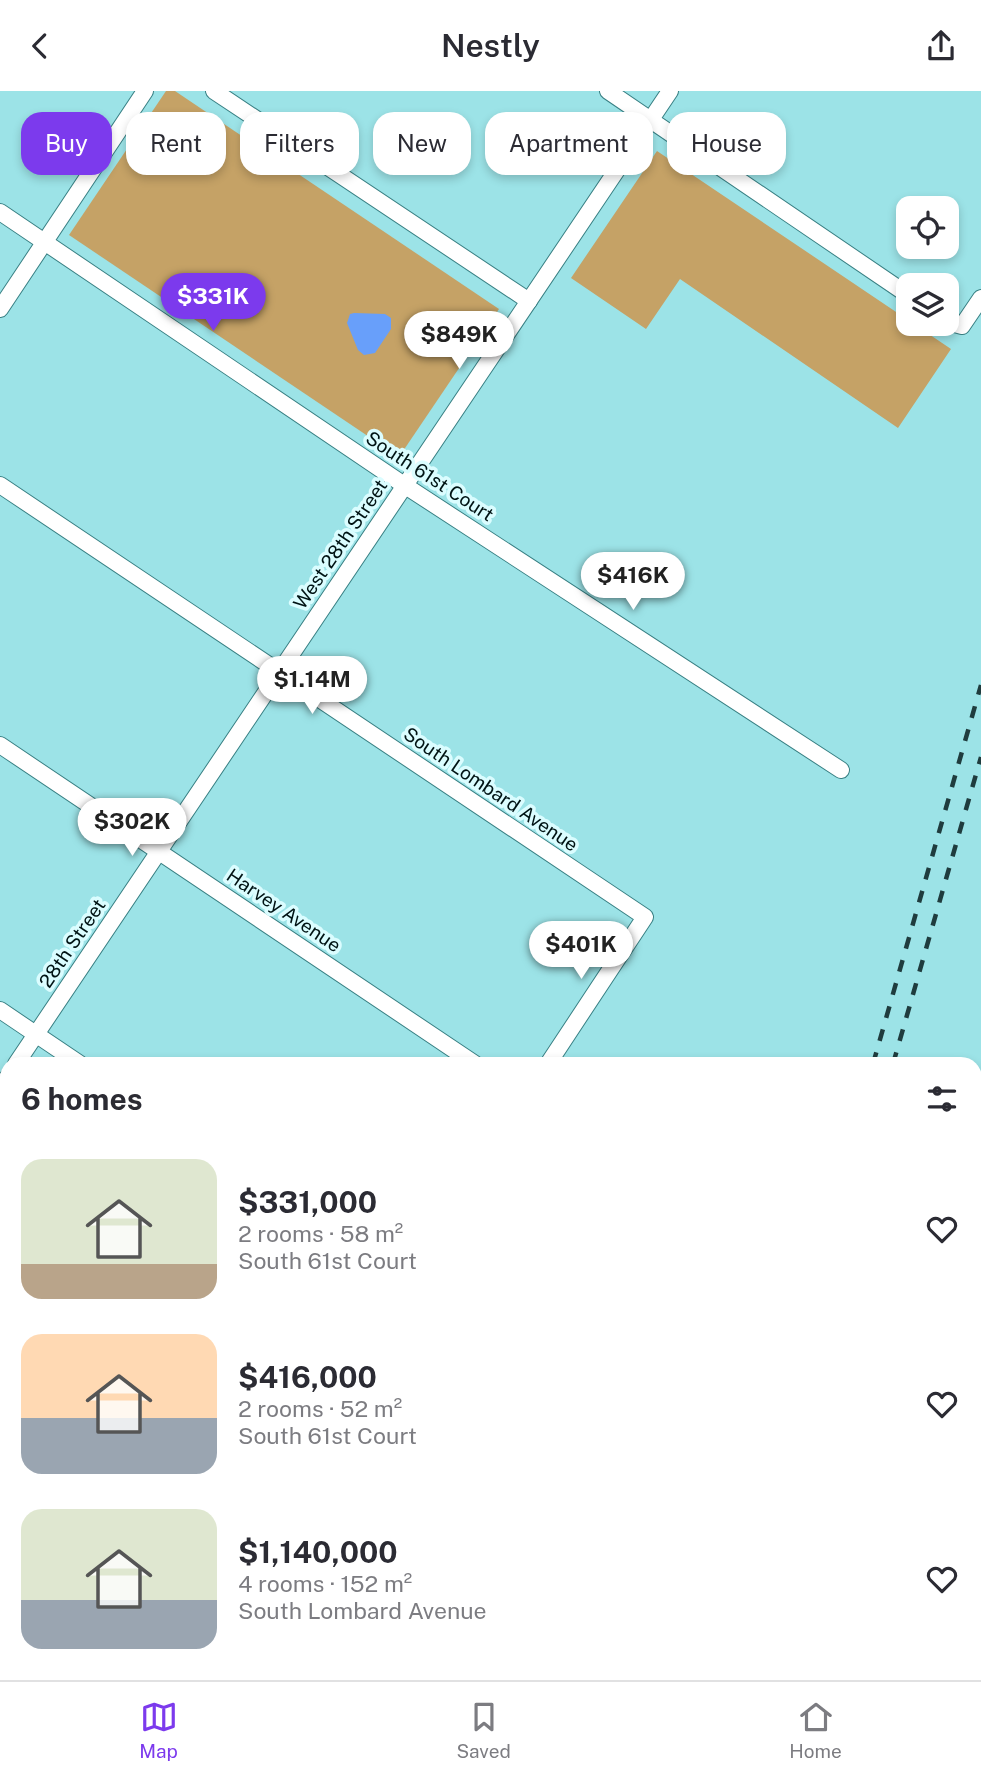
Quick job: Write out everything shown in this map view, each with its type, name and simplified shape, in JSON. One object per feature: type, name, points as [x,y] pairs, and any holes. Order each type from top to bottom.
[{"type":"street","points":[[0,309],[145,91]]},
{"type":"street","points":[[214,91],[529,301]]},
{"type":"street","points":[[608,91],[640,112]]},
{"type":"street","name":"West 28th Street","points":[[653,116],[670,91]]},
{"type":"street","points":[[653,120],[896,287]]},
{"type":"street","name":"West 28th Street","points":[[279,672],[613,175]]},
{"type":"street","name":"South 61st Court","points":[[0,212],[404,485],[841,770]]},
{"type":"street","points":[[959,319],[981,298]]},
{"type":"street","name":"South Lombard Avenue","points":[[0,485],[645,917],[553,1057]]},
{"type":"street","name":"28th Street","points":[[21,1057],[279,672]]},
{"type":"street","name":"Harvey Avenue","points":[[0,745],[465,1057]]},
{"type":"street","points":[[0,1010],[70,1057]]},
{"type":"shaded area","points":[[166,91],[175,91],[206,112],[152,112]]},
{"type":"shaded area","points":[[226,125],[240,135],[240,175],[300,175],[499,309],[399,457],[69,235],[112,175],[126,150],[126,175],[226,175]]},
{"type":"shaded area","points":[[657,151],[667,158],[667,175],[693,175],[896,312],[896,336],[932,336],[951,349],[898,428],[680,279],[646,329],[571,278],[641,175],[653,175],[653,157]]},
{"type":"water","points":[[350,314],[385,314],[391,318],[391,329],[375,353],[364,355],[358,350],[347,323]]},
{"type":"railway","points":[[875,1057],[981,685]]},
{"type":"railway","points":[[895,1057],[981,757]]}]
